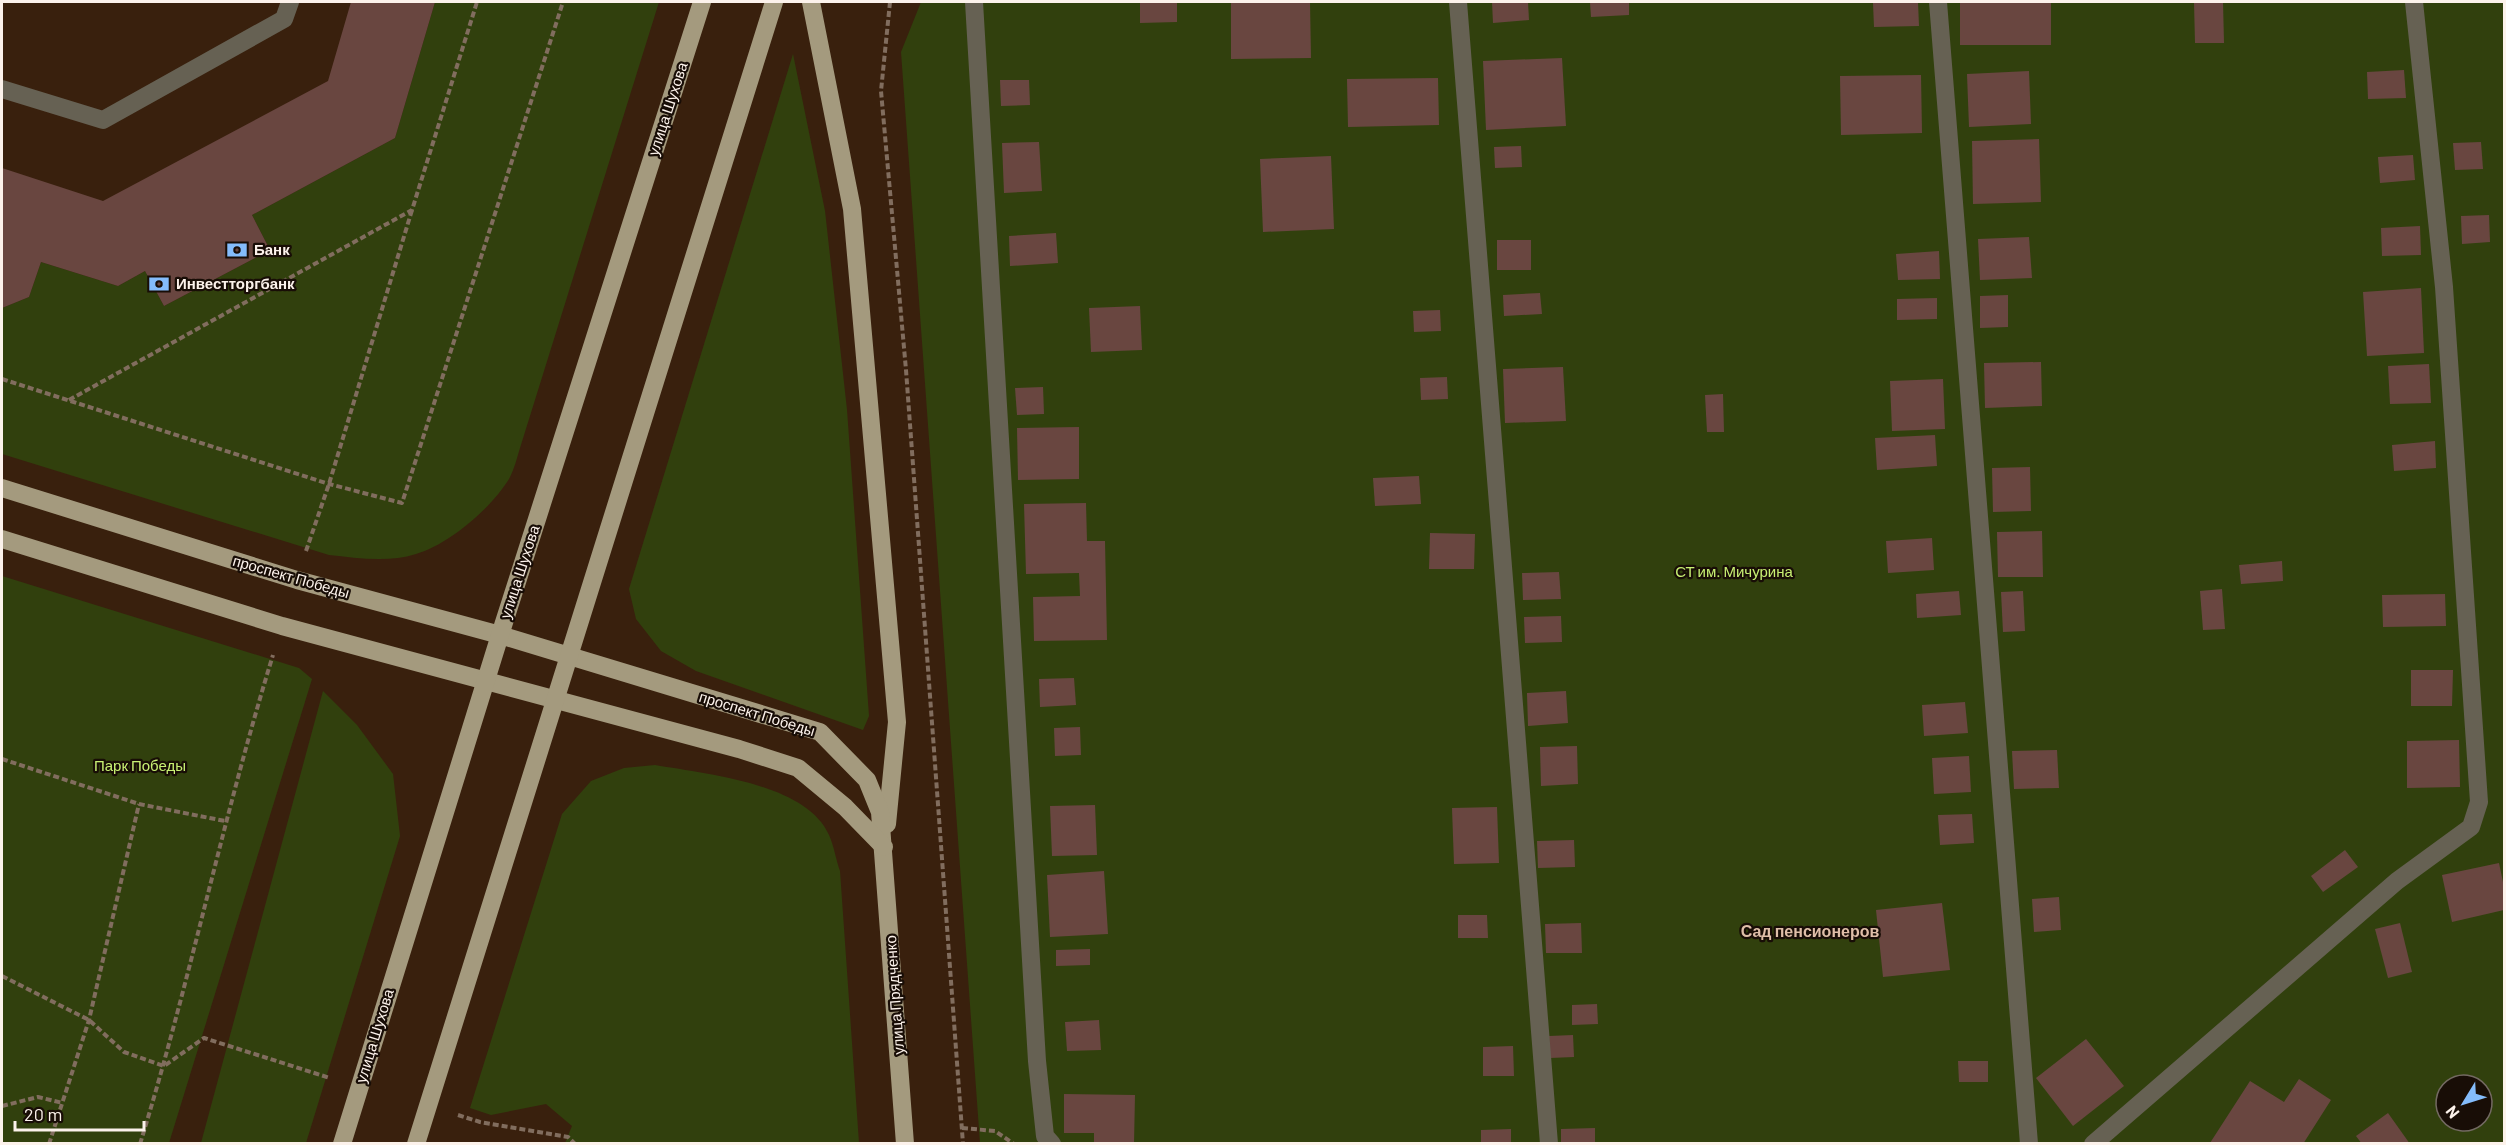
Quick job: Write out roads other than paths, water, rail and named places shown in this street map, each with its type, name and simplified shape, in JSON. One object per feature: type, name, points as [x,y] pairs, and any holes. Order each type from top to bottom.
[{"type":"main road","name":"улица Шухова","points":[[342,1143],[485,682],[702,2]]},
{"type":"main road","points":[[416,1143],[774,2]]},
{"type":"main road","points":[[811,2],[852,209],[897,722],[884,847]]},
{"type":"main road","name":"проспект Победы","points":[[2,488],[297,580],[500,635],[820,732],[867,780],[880,812],[884,847]]},
{"type":"main road","points":[[2,539],[282,626],[739,749],[798,768],[845,807],[884,847]]},
{"type":"main road","name":"улица Прядченко","points":[[884,847],[905,1143]]},
{"type":"lane","points":[[2,89],[102,120],[284,19],[290,2]]},
{"type":"lane","points":[[974,2],[1037,1061],[1045,1136],[1052,1143]]},
{"type":"lane","points":[[1458,2],[1548,1143]]},
{"type":"lane","points":[[1938,2],[2030,1143]]},
{"type":"lane","points":[[2093,1143],[2397,881],[2471,827],[2479,802],[2444,287],[2414,2]]},
{"type":"place","name":"Банк","points":[[237,250]]},
{"type":"place","name":"Инвестторгбанк","points":[[159,284]]},
{"type":"district","name":"Сад пенсионеров","points":[[1810,931]]},
{"type":"park label","name":"СТ им. Мичурина","points":[[1734,572]]},
{"type":"park label","name":"Парк Победы","points":[[140,766]]}]
